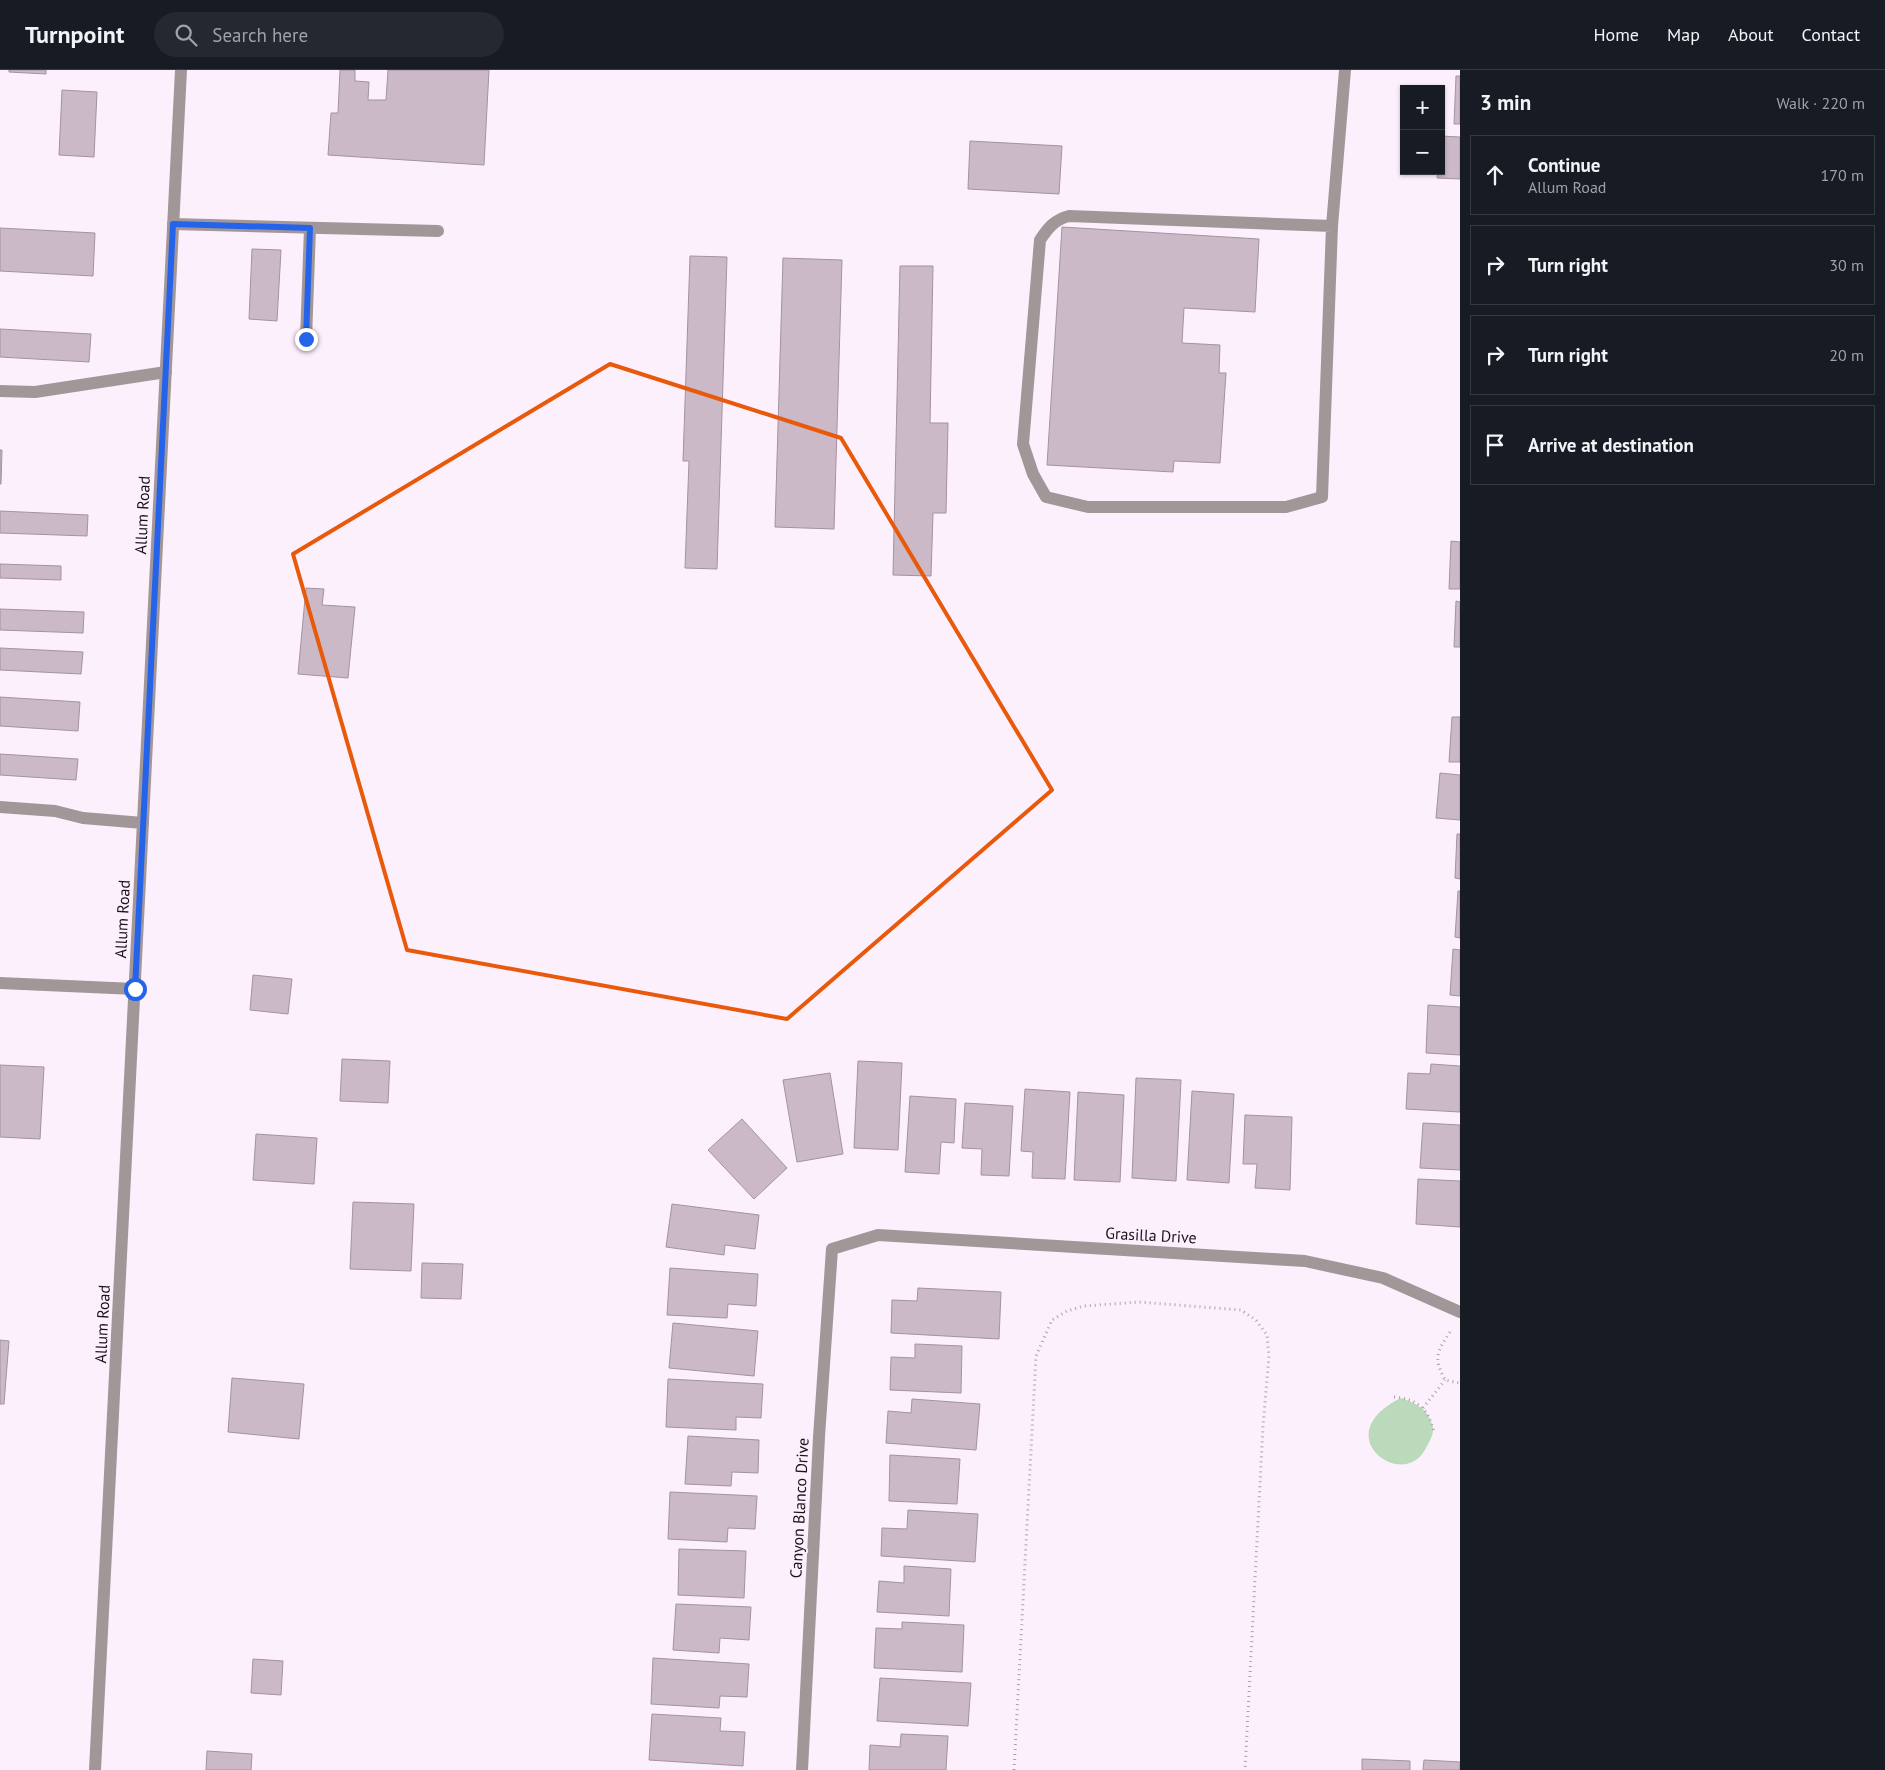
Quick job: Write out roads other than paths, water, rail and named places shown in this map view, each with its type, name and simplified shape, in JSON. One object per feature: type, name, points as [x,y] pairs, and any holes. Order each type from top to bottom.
[{"type":"street","name":"Allum Road","points":[[96,1770],[181,70]]},
{"type":"street","points":[[1332,226],[1069,216],[1059,218],[1048,227],[1040,240],[1024,444],[1033,474],[1046,497],[1088,507],[1286,507],[1322,497],[1332,226],[1344,70]]},
{"type":"street","points":[[173,224],[438,232]]},
{"type":"street","points":[[306,339],[310,228]]},
{"type":"street","points":[[0,391],[35,392],[166,372]]},
{"type":"street","points":[[0,807],[55,811],[83,818],[143,823]]},
{"type":"street","points":[[0,983],[135,989]]},
{"type":"street","name":"Grasilla Drive","points":[[832,1248],[878,1235],[1305,1261],[1383,1278],[1460,1312]]},
{"type":"street","name":"Canyon Blanco Drive","points":[[802,1770],[819,1437],[832,1248]]}]
